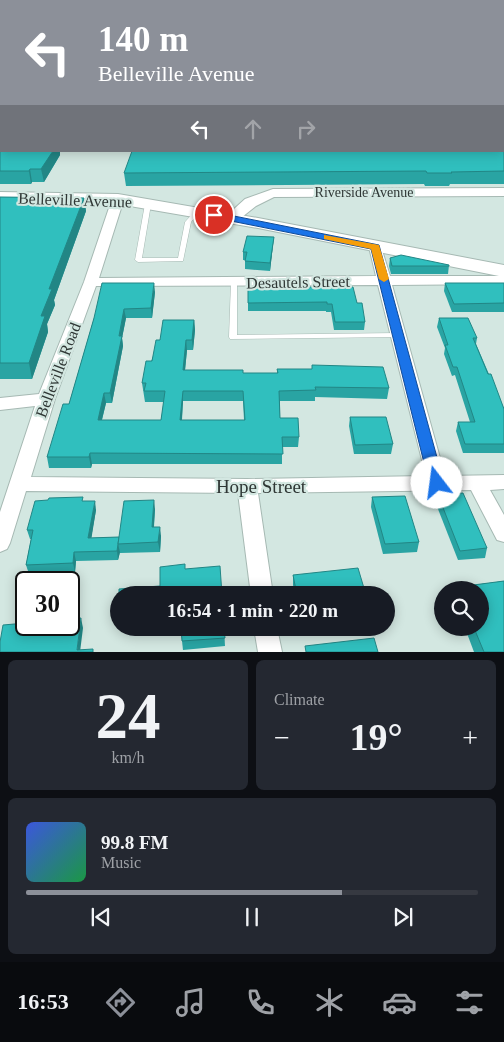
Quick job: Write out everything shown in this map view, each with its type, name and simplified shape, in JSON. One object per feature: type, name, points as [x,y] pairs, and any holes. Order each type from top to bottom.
[{"type":"main road","name":"Belleville Avenue","points":[[0,197],[118,199],[232,218],[504,271]]},
{"type":"street","name":"Riverside Avenue","points":[[232,218],[256,198],[274,193],[504,192]]},
{"type":"street","name":"Belleville Road","points":[[0,543],[46,399],[91,282],[118,199]]},
{"type":"street","points":[[375,247],[437,483]]},
{"type":"street","name":"Desautels Street","points":[[91,282],[504,280]]},
{"type":"street","points":[[0,404],[46,399]]},
{"type":"street","points":[[477,482],[504,534]]},
{"type":"street","name":"Hope Street","points":[[18,484],[247,486],[504,482]]},
{"type":"street","points":[[247,486],[261,586]]},
{"type":"street","points":[[267,636],[270,652]]},
{"type":"lane","points":[[148,204],[138,260],[181,260],[188,222],[197,212]]},
{"type":"lane","points":[[234,282],[233,337],[398,335]]},
{"type":"building","points":[[0,152],[52,152],[41,169],[0,171]]},
{"type":"building","points":[[132,152],[504,152],[504,171],[452,173],[427,173],[426,171],[124,173]]},
{"type":"building","points":[[0,197],[84,198],[49,289],[52,289],[41,316],[45,316],[29,363],[0,363]]},
{"type":"building","points":[[247,236],[274,237],[270,263],[245,261],[247,252],[243,252]]},
{"type":"building","points":[[401,255],[449,266],[392,266],[390,258]]},
{"type":"building","points":[[102,283],[154,283],[151,308],[124,309],[119,336],[122,336],[110,393],[104,393],[98,420],[161,420],[165,391],[144,391],[146,383],[142,383],[146,361],[152,361],[156,340],[160,340],[163,320],[194,320],[192,340],[186,340],[183,370],[243,370],[243,373],[278,373],[277,369],[312,369],[312,365],[383,367],[389,388],[315,387],[316,390],[279,391],[280,418],[298,418],[299,437],[282,437],[283,454],[90,453],[89,457],[47,457],[63,404],[69,404]],"holes":[[[183,391],[243,391],[245,420],[180,420]]]},
{"type":"building","points":[[445,283],[504,283],[504,303],[454,304]]},
{"type":"building","points":[[248,287],[353,287],[357,303],[362,303],[365,322],[335,322],[332,304],[327,304],[327,302],[248,303]]},
{"type":"building","points":[[439,318],[468,318],[477,338],[473,338],[488,374],[491,374],[504,409],[504,444],[465,444],[458,422],[475,422],[457,367],[453,367],[445,345],[448,345]]},
{"type":"building","points":[[350,417],[386,417],[393,444],[355,445]]},
{"type":"building","points":[[463,493],[487,548],[460,551],[438,495]]},
{"type":"building","points":[[405,496],[419,542],[385,544],[372,497]]},
{"type":"building","points":[[83,497],[82,501],[95,501],[88,538],[119,537],[117,551],[74,552],[73,563],[26,565],[33,530],[27,530],[35,501],[48,500],[49,498]]},
{"type":"building","points":[[154,500],[152,527],[160,527],[158,542],[118,544],[124,501]]},
{"type":"building","points":[[185,564],[185,569],[220,566],[221,586],[160,586],[160,567]]},
{"type":"building","points":[[358,568],[363,586],[295,586],[293,575]]},
{"type":"building","points":[[504,581],[504,652],[484,652],[477,636],[489,636],[489,583]]},
{"type":"building","points":[[15,624],[15,636],[79,636],[77,650],[93,649],[93,652],[0,652],[3,625]]},
{"type":"building","points":[[182,636],[225,636],[225,638],[182,641]]},
{"type":"building","points":[[374,638],[378,652],[306,652],[305,646]]},
{"type":"slow traffic","points":[[327,237],[375,247],[384,279]]},
{"type":"route","points":[[214,215],[375,247],[437,483]]}]
